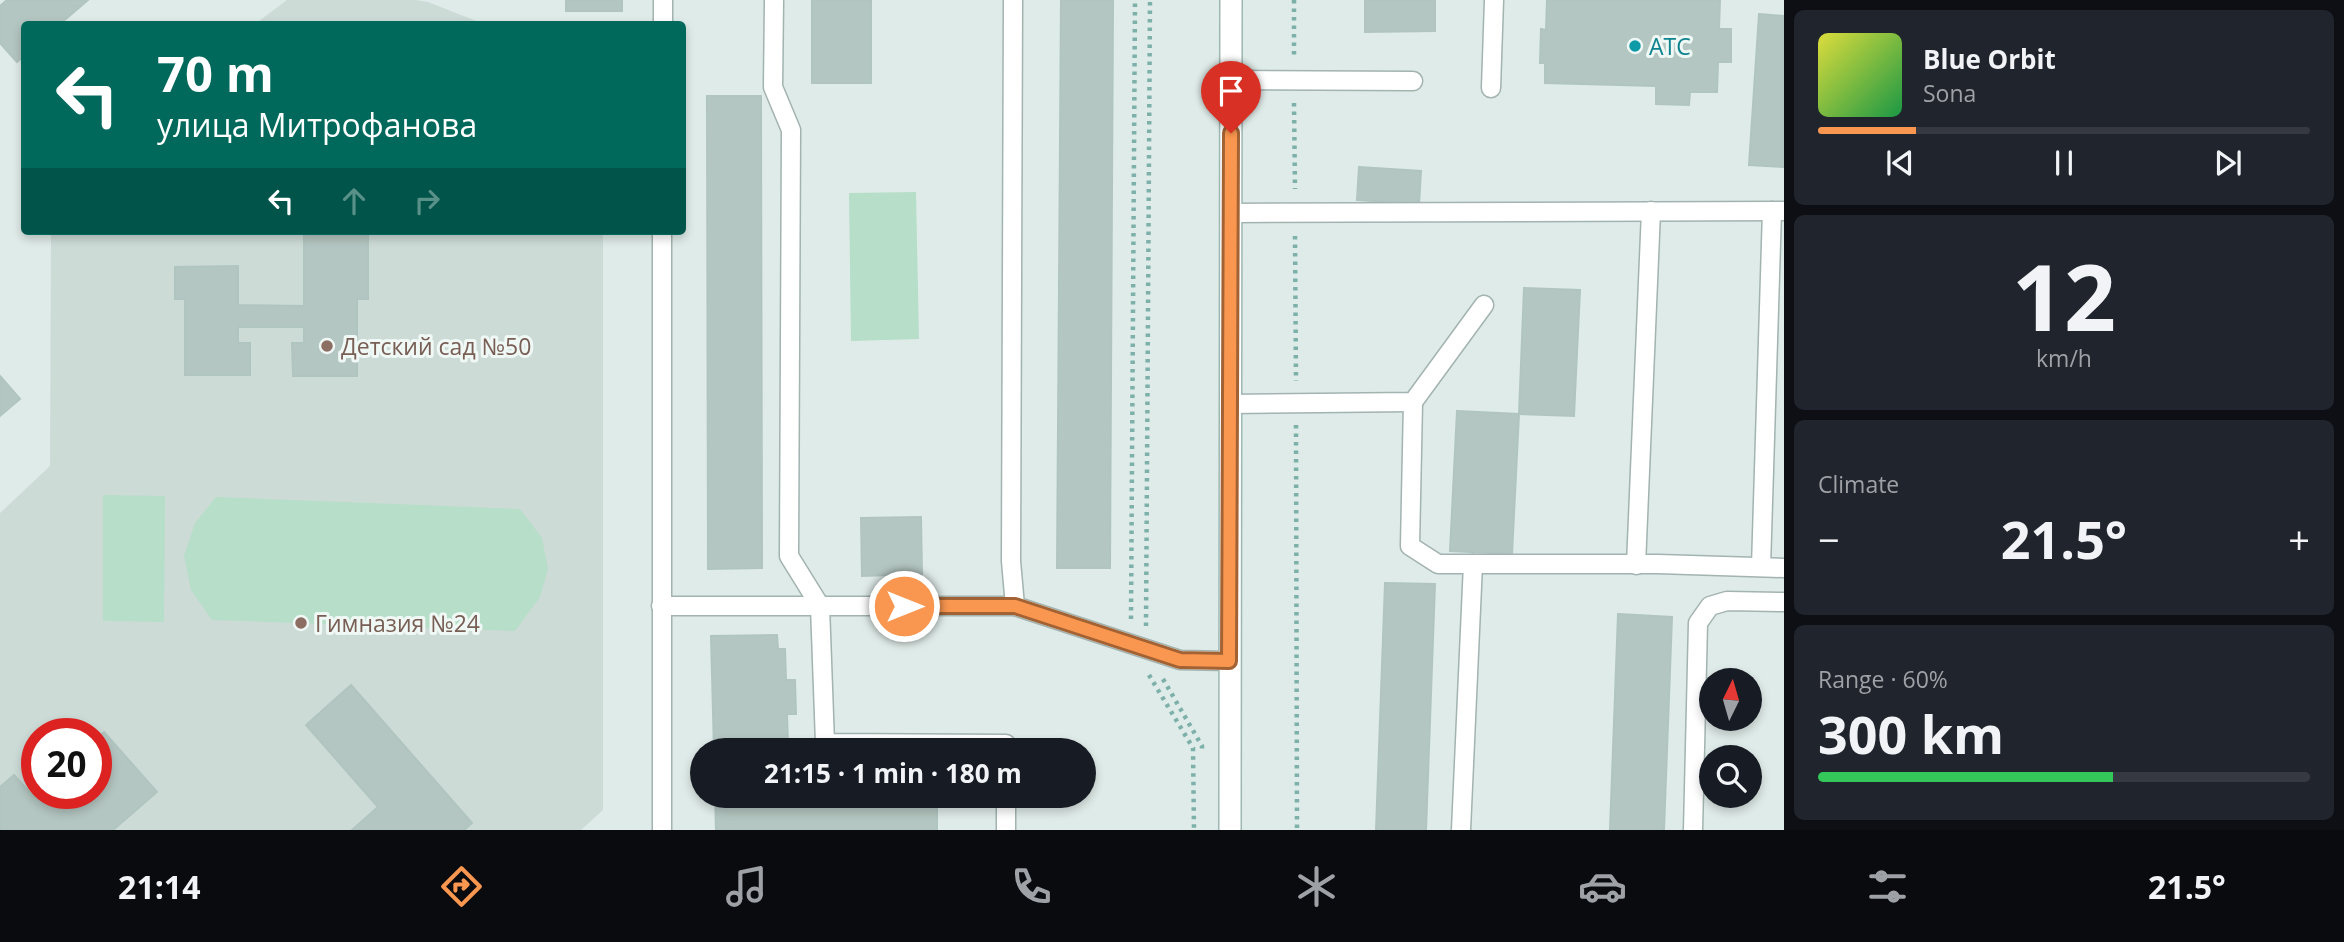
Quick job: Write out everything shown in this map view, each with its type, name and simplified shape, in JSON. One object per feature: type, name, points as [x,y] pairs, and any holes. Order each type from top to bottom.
[{"type":"main road","points":[[1230,830],[1231,0]]},
{"type":"lane","points":[[663,0],[663,21]]},
{"type":"lane","points":[[774,0],[773,87],[791,130],[789,556],[820,606],[825,738]]},
{"type":"lane","points":[[1013,0],[1011,561],[1015,606]]},
{"type":"lane","points":[[1492,88],[1494,0]]},
{"type":"lane","points":[[1231,80],[1413,81]]},
{"type":"lane","points":[[1636,565],[1651,211]]},
{"type":"lane","points":[[1231,213],[1778,211],[1761,567]]},
{"type":"lane","points":[[662,235],[662,830]]},
{"type":"lane","points":[[1484,306],[1413,402],[1410,546],[1438,564],[1784,568]]},
{"type":"lane","points":[[1230,404],[1413,402]]},
{"type":"lane","points":[[1461,830],[1473,564]]},
{"type":"lane","points":[[1692,830],[1698,623],[1710,606],[1727,601],[1784,602]]},
{"type":"lane","points":[[661,606],[1015,606],[1180,660],[1229,661]]},
{"type":"lane","points":[[1006,808],[1006,830]]},
{"type":"path","points":[[1135,0],[1138,647],[1193,748],[1194,830]]},
{"type":"path","points":[[1150,0],[1138,647],[1202,746],[1202,760]]},
{"type":"shaded area","points":[[287,0],[416,0],[476,21],[259,21]]},
{"type":"shaded area","name":"Гимназия №24","points":[[51,235],[603,235],[603,810],[581,830],[0,830],[0,513],[50,466]]},
{"type":"green space","points":[[916,192],[919,339],[851,341],[849,193]]},
{"type":"green space","points":[[103,495],[165,496],[164,622],[103,621]]},
{"type":"green space","points":[[216,497],[520,509],[542,538],[548,569],[540,597],[515,631],[212,620],[191,590],[184,556],[195,523]]},
{"type":"building","points":[[7,0],[88,0],[64,21],[21,21],[21,59],[17,62],[0,43],[0,6]]},
{"type":"building","points":[[566,0],[622,0],[622,11],[566,11]]},
{"type":"building","points":[[812,0],[871,0],[871,83],[812,83]]},
{"type":"building","points":[[1061,0],[1113,0],[1110,568],[1057,568]]},
{"type":"building","points":[[1365,0],[1435,0],[1435,31],[1365,32]]},
{"type":"building","name":"АТС","points":[[1547,0],[1720,0],[1719,29],[1731,29],[1731,62],[1718,62],[1717,92],[1690,92],[1689,105],[1656,104],[1656,86],[1545,83],[1545,63],[1540,63],[1541,29],[1546,30]]},
{"type":"building","points":[[1759,14],[1784,16],[1784,167],[1749,165]]},
{"type":"building","points":[[707,96],[761,96],[762,568],[708,569]]},
{"type":"building","points":[[1359,167],[1421,171],[1419,204],[1357,200]]},
{"type":"building","points":[[304,235],[368,235],[368,299],[357,299],[357,376],[293,376],[292,343],[304,343],[304,327],[238,327],[238,343],[250,343],[250,375],[185,375],[185,299],[175,299],[175,267],[238,266],[238,305],[304,306]]},
{"type":"building","points":[[1524,288],[1580,290],[1574,416],[1519,414]]},
{"type":"building","points":[[0,376],[20,399],[0,416]]},
{"type":"building","points":[[1457,411],[1519,414],[1512,554],[1450,551]]},
{"type":"building","points":[[921,517],[922,574],[862,576],[861,518]]},
{"type":"building","points":[[1385,583],[1435,584],[1426,830],[1376,830]]},
{"type":"building","points":[[1618,614],[1672,617],[1664,830],[1610,830]]},
{"type":"building","points":[[777,635],[778,649],[785,649],[786,680],[795,680],[796,714],[787,714],[788,738],[714,738],[711,636]]},
{"type":"building","points":[[351,685],[472,823],[464,830],[352,830],[378,807],[306,725]]},
{"type":"building","points":[[112,741],[157,792],[113,830],[0,830],[0,787],[14,775],[21,783],[21,809],[112,809]]},
{"type":"building","points":[[715,808],[937,808],[937,830],[716,830]]},
{"type":"place","name":"АТС","points":[[1635,46]]},
{"type":"place","name":"Детский сад №50","points":[[327,346]]},
{"type":"place","name":"Гимназия №24","points":[[301,623]]},
{"type":"route","points":[[904,606],[1015,606],[1180,660],[1229,661],[1231,133]]}]
